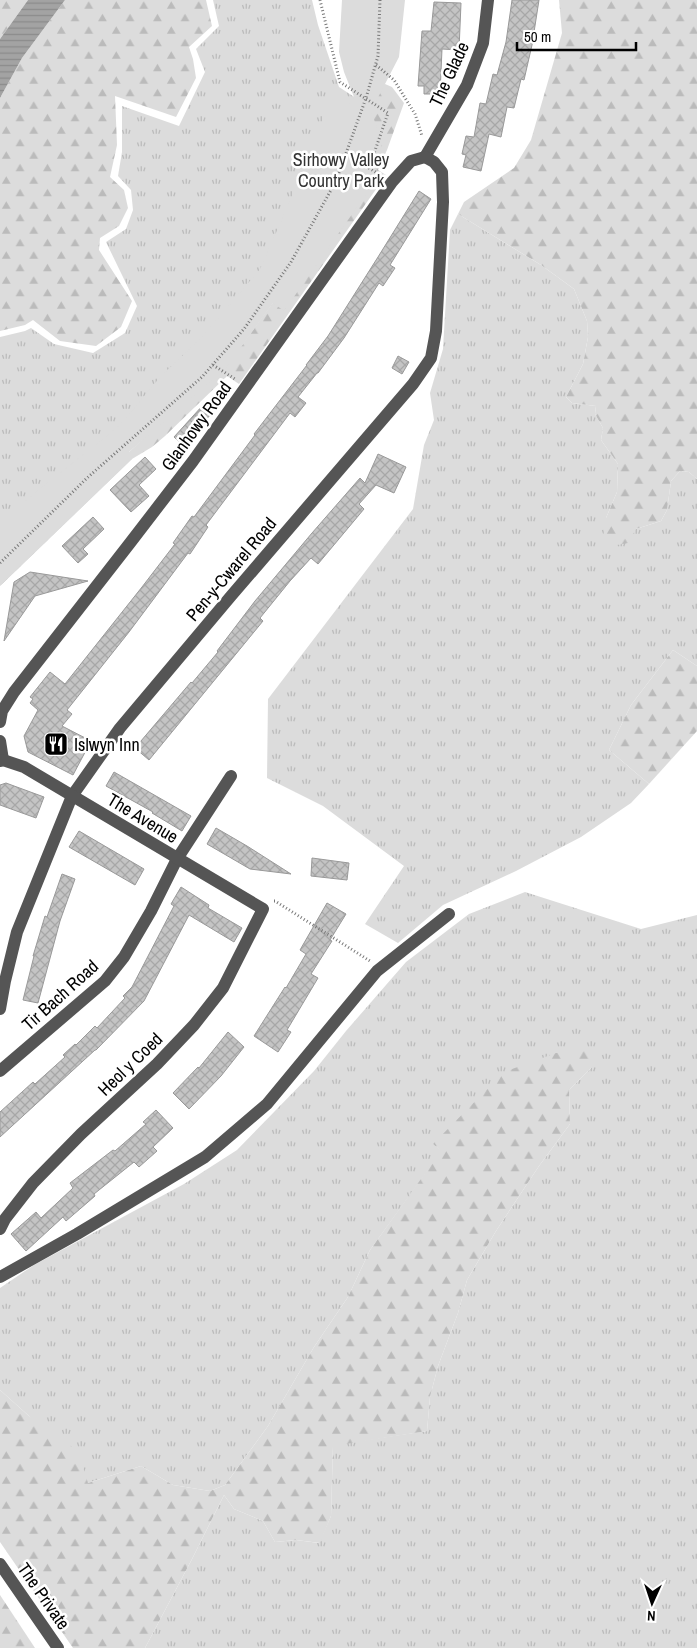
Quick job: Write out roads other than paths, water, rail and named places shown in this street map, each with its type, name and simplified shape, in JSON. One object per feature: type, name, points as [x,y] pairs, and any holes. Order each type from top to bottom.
[{"type":"street","name":"The Glade","points":[[425,157],[467,85],[483,43],[488,0]]},
{"type":"street","name":"Glanhowy Road","points":[[0,722],[2,711],[14,692],[136,536],[392,182],[411,161],[425,157]]},
{"type":"street","name":"Pen-y-Cwarel Road","points":[[0,1009],[17,932],[72,796],[120,728],[413,384],[431,358],[436,331],[443,202],[442,172],[434,162],[425,157]]},
{"type":"street","points":[[0,741],[2,761]]},
{"type":"street","name":"The Avenue","points":[[2,761],[24,766],[263,909]]},
{"type":"street","name":"Tir Bach Road","points":[[0,1071],[105,981],[124,957],[151,911],[177,859],[231,776]]},
{"type":"street","name":"Heol y Coed","points":[[0,1230],[5,1219],[33,1183],[81,1134],[157,1064],[194,1025],[223,988],[263,909]]},
{"type":"street","points":[[0,1277],[205,1157],[266,1104],[381,968],[449,914]]},
{"type":"street","name":"The Private","points":[[0,1564],[58,1648]]},
{"type":"place","name":"Islwyn Inn","points":[[56,744]]},
{"type":"park label","name":"Sirhowy Valley Country Park","points":[[341,169]]}]
